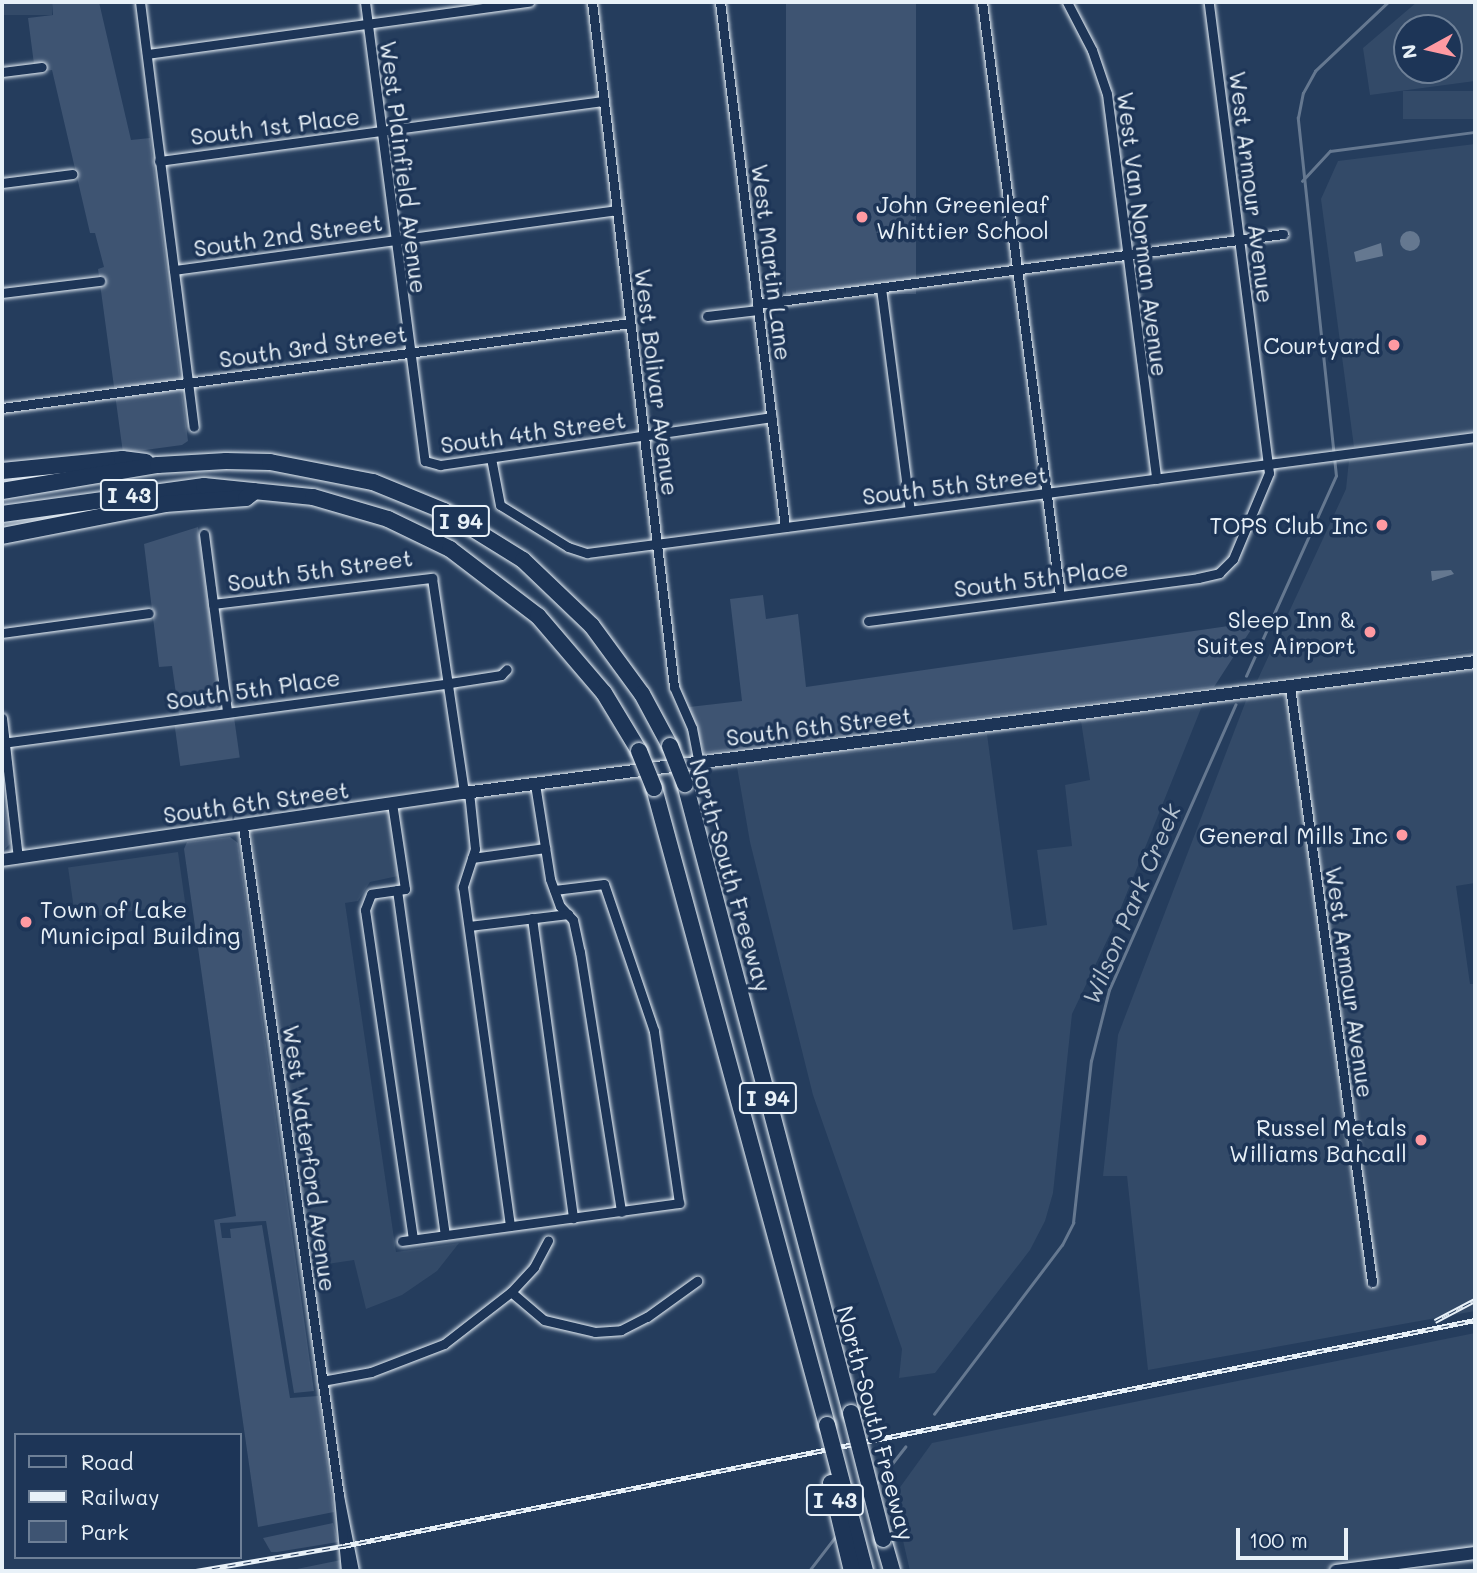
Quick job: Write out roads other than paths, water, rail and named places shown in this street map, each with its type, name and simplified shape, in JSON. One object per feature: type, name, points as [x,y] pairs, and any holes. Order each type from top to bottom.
[{"type":"highway","points":[[2,471],[132,458],[158,465]]},
{"type":"highway","name":"North-South Freeway","points":[[2,491],[158,465],[270,462],[310,467],[373,482],[444,511],[523,560],[592,626],[642,694],[670,746],[685,783],[892,1571]]},
{"type":"highway","name":"North-South Freeway","points":[[2,514],[170,489],[257,490],[352,507],[450,549],[509,591],[576,656],[639,751],[654,788],[823,1427],[865,1571]]},
{"type":"highway","points":[[2,536],[166,504],[246,498],[257,490]]},
{"type":"highway","name":"I 43","points":[[823,1427],[852,1571]]},
{"type":"street","points":[[140,2],[194,427]]},
{"type":"street","name":"West Plainfield Avenue","points":[[365,2],[408,352],[425,461]]},
{"type":"street","points":[[147,54],[529,2]]},
{"type":"street","name":"West Bolivar Avenue","points":[[592,2],[674,687],[692,728],[699,763]]},
{"type":"street","name":"West Martin Lane","points":[[720,2],[785,527]]},
{"type":"street","points":[[982,2],[1060,595]]},
{"type":"street","name":"West Van Norman Avenue","points":[[1067,2],[1092,50],[1107,94],[1156,479]]},
{"type":"street","name":"West Armour Avenue","points":[[1209,2],[1269,464],[1269,473],[1233,559],[1219,573]]},
{"type":"street","points":[[2,72],[42,67]]},
{"type":"street","name":"South 1st Place","points":[[159,161],[604,101]]},
{"type":"street","points":[[2,183],[72,174]]},
{"type":"street","name":"South 2nd Street","points":[[173,270],[617,210]]},
{"type":"street","points":[[707,316],[881,288],[1283,234]]},
{"type":"street","points":[[2,293],[100,281]]},
{"type":"street","points":[[881,288],[910,510]]},
{"type":"street","name":"South 3rd Street","points":[[2,408],[630,323]]},
{"type":"street","name":"South 4th Street","points":[[425,461],[440,465],[772,417]]},
{"type":"street","name":"South 5th Street","points":[[491,458],[500,505],[568,547],[587,553],[1475,437]]},
{"type":"street","points":[[204,534],[227,712]]},
{"type":"street","name":"South 5th Place","points":[[868,621],[1219,573]]},
{"type":"street","name":"South 5th Street","points":[[213,604],[432,578],[450,683]]},
{"type":"street","points":[[2,633],[149,613]]},
{"type":"street","name":"South 6th Street","points":[[2,860],[466,793],[1475,662]]},
{"type":"street","name":"South 5th Place","points":[[3,743],[450,683],[501,675],[507,668]]},
{"type":"street","points":[[450,683],[475,849],[463,887],[510,1226]]},
{"type":"street","name":"West Armour Avenue","points":[[1290,687],[1372,1282]]},
{"type":"street","points":[[2,719],[18,858]]},
{"type":"street","points":[[535,784],[554,890],[573,920],[592,1017],[621,1212]]},
{"type":"street","points":[[392,803],[405,889],[371,894],[365,910],[413,1240]]},
{"type":"street","name":"West Waterford Avenue","points":[[243,827],[339,1496],[354,1571]]},
{"type":"street","points":[[472,858],[545,848]]},
{"type":"street","points":[[402,1241],[679,1203],[654,1031],[604,884],[554,890]]},
{"type":"street","points":[[397,890],[445,1235]]},
{"type":"street","points":[[469,926],[568,914]]},
{"type":"street","points":[[532,918],[573,1218]]},
{"type":"street","points":[[322,1381],[371,1372],[444,1344],[511,1292],[534,1267],[548,1241]]},
{"type":"street","points":[[511,1292],[544,1320],[596,1332],[621,1329],[647,1317],[697,1281]]},
{"type":"street","name":"West Waterford Avenue","points":[[339,1496],[346,1571]]},
{"type":"street","points":[[1336,1571],[1372,1569],[1475,1553]]},
{"type":"waterway","name":"Wilson Park Creek","points":[[1246,676],[1336,476],[1298,118],[1303,93],[1315,71],[1388,2]]},
{"type":"waterway","points":[[1302,181],[1330,151],[1475,132]]},
{"type":"waterway","name":"Wilson Park Creek","points":[[934,1414],[1062,1245],[1073,1223],[1091,1061],[1109,990],[1235,705]]},
{"type":"waterway","name":"Wilson Park Creek","points":[[877,1483],[905,1447]]},
{"type":"waterway","name":"Wilson Park Creek","points":[[855,1511],[866,1497]]},
{"type":"waterway","name":"Wilson Park Creek","points":[[809,1571],[836,1536]]},
{"type":"railway","points":[[1435,1321],[1475,1300]]},
{"type":"railway","points":[[196,1571],[343,1546],[1475,1320]]},
{"type":"place","name":"John Greenleaf Whittier School","points":[[862,217]]},
{"type":"place","name":"Courtyard","points":[[1394,345]]},
{"type":"place","name":"TOPS Club Inc","points":[[1382,525]]},
{"type":"place","name":"Sleep Inn & Suites Airport","points":[[1370,632]]},
{"type":"place","name":"General Mills Inc","points":[[1402,835]]},
{"type":"place","name":"Town of Lake Municipal Building","points":[[26,922]]},
{"type":"place","name":"Russel Metals Williams Bahcall","points":[[1421,1140]]}]
